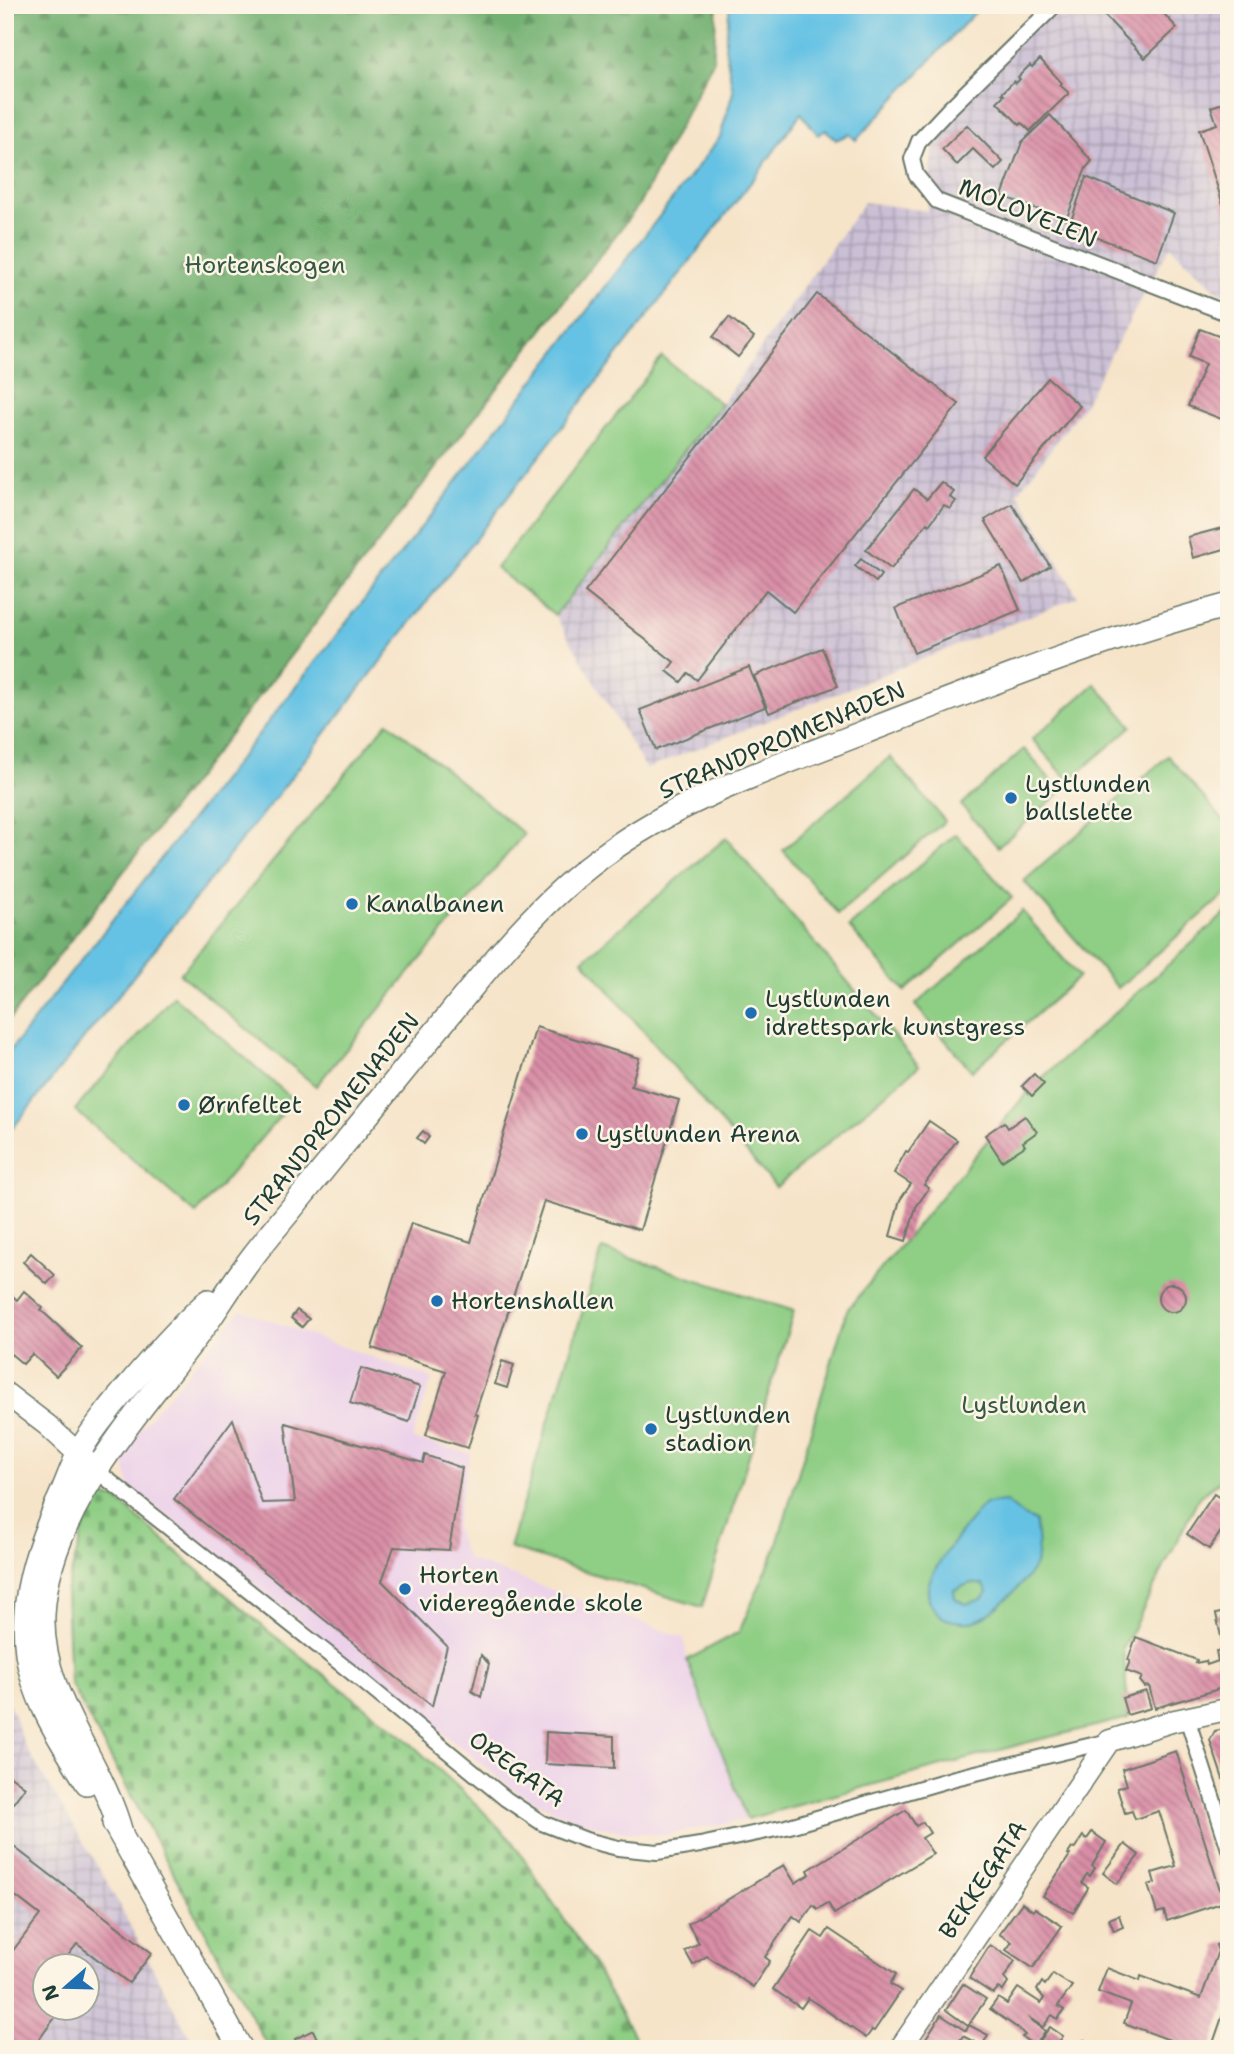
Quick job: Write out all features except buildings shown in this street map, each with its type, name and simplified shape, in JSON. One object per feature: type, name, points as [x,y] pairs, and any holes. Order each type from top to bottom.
[{"type":"main road","name":"STRANDPROMENADEN","points":[[121,1833],[108,1795],[65,1714],[49,1670],[43,1619],[52,1563],[76,1506],[132,1418],[208,1321],[244,1268],[453,1009],[522,930],[582,871],[631,836],[689,803],[930,706],[1108,641],[1229,606]]},
{"type":"main road","name":"STRANDPROMENADEN","points":[[241,2049],[121,1833],[51,1724],[33,1679],[27,1653],[26,1600],[35,1560],[78,1454],[94,1430],[156,1355],[198,1310],[244,1268]]},
{"type":"main road","name":"OREGATA","points":[[5,1393],[47,1425],[97,1471]]},
{"type":"main road","points":[[1109,1741],[1187,1718],[1229,1709]]},
{"type":"main road","name":"BEKKEGATA","points":[[900,2049],[1109,1741]]},
{"type":"street","name":"MOLOVEIEN","points":[[1055,5],[919,141],[912,159],[916,175],[937,201],[1229,314]]},
{"type":"street","name":"OREGATA","points":[[97,1471],[506,1800],[542,1823],[586,1840],[618,1848],[657,1852],[700,1845],[786,1827],[955,1778],[1109,1741]]},
{"type":"street","points":[[1187,1718],[1229,1849]]},
{"type":"shaded area","points":[[1054,5],[1229,5],[1229,296],[1219,292],[1170,246],[1083,406],[1018,493],[1078,597],[646,769],[555,615],[721,404],[864,202],[927,211],[935,133]]},
{"type":"shaded area","name":"Horten videregående skole","points":[[241,1310],[432,1379],[412,1439],[470,1453],[455,1527],[467,1559],[684,1638],[687,1660],[747,1819],[666,1835],[623,1832],[571,1819],[517,1792],[130,1487],[122,1455],[135,1435]]},
{"type":"shaded area","points":[[5,1691],[24,1744],[104,1877],[196,2049],[5,2049]]},
{"type":"green space","name":"Hortenskogen","points":[[29,5],[717,5],[713,61],[639,205],[5,1025],[5,16]]},
{"type":"green space","points":[[662,357],[721,404],[555,615],[496,568]]},
{"type":"green space","points":[[1095,684],[1132,726],[1069,781],[1032,739]]},
{"type":"green space","name":"Kanalbanen","points":[[388,722],[524,834],[316,1086],[180,974]]},
{"type":"green space","name":"Lystlunden ballslette","points":[[1024,749],[1061,792],[998,847],[961,805]]},
{"type":"green space","points":[[1168,756],[1229,827],[1229,891],[1118,988],[1024,881]]},
{"type":"green space","points":[[890,757],[945,821],[838,914],[783,850]]},
{"type":"green space","points":[[956,834],[1012,898],[905,991],[849,927]]},
{"type":"green space","name":"Lystlunden idrettspark kunstgress","points":[[726,838],[919,1066],[776,1187],[583,960]]},
{"type":"green space","name":"Lystlunden","points":[[1229,910],[1229,1474],[1199,1497],[1123,1649],[1129,1718],[1033,1741],[747,1819],[687,1660],[739,1632],[775,1551],[847,1310],[1031,1088]]},
{"type":"green space","points":[[1022,911],[1079,977],[972,1071],[915,1005]]},
{"type":"green space","name":"Ørnfeltet","points":[[173,996],[294,1100],[196,1214],[75,1110]]},
{"type":"green space","name":"Lystlunden stadion","points":[[602,1249],[794,1311],[702,1607],[509,1548]]},
{"type":"green space","points":[[102,1497],[115,1498],[267,1630],[406,1739],[477,1805],[511,1840],[592,1961],[641,2049],[269,2049],[70,1683],[66,1592],[90,1506]]},
{"type":"water","points":[[730,5],[982,5],[856,140],[849,134],[836,140],[826,130],[818,135],[801,113],[762,168],[283,788],[5,1138],[5,1057],[430,516],[720,137],[733,92],[725,47]]},
{"type":"water","points":[[1006,1502],[1022,1515],[1035,1521],[1037,1559],[1032,1571],[1018,1587],[984,1617],[969,1622],[948,1620],[931,1604],[928,1597],[930,1580],[952,1545],[985,1504]],"holes":[[[971,1583],[983,1585],[988,1592],[982,1599],[966,1604],[955,1598],[954,1590]]]},
{"type":"place","name":"Lystlunden ballslette","points":[[1011,798]]},
{"type":"place","name":"Kanalbanen","points":[[352,904]]},
{"type":"place","name":"Lystlunden idrettspark kunstgress","points":[[751,1013]]},
{"type":"place","name":"Ørnfeltet","points":[[184,1105]]},
{"type":"place","name":"Lystlunden Arena","points":[[582,1134]]},
{"type":"place","name":"Hortenshallen","points":[[437,1301]]},
{"type":"place","name":"Lystlunden stadion","points":[[651,1429]]},
{"type":"place","name":"Horten videregående skole","points":[[405,1589]]}]
